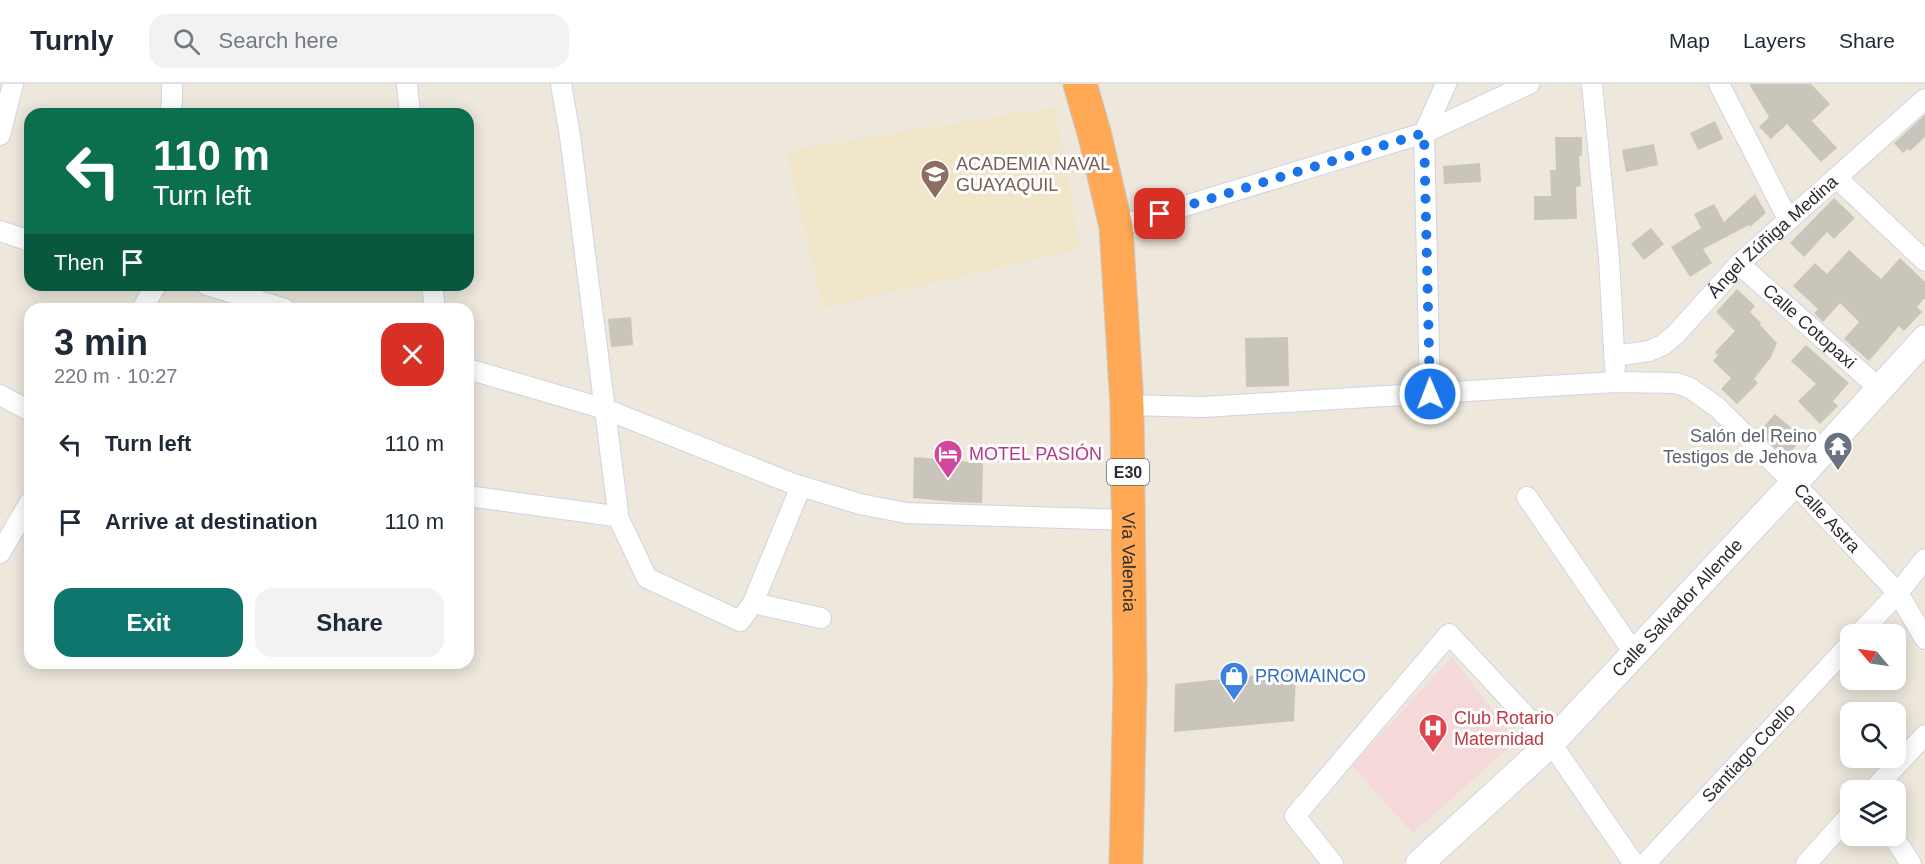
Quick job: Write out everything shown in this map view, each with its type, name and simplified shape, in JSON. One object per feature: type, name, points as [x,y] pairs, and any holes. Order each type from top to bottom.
[{"type":"highway","name":"Vía Valencia","points":[[1080,84],[1095,136],[1116,227],[1127,405],[1130,683],[1126,864]]},
{"type":"street","points":[[0,135],[13,84]]},
{"type":"street","points":[[171,108],[172,84]]},
{"type":"street","points":[[407,84],[409,108]]},
{"type":"street","points":[[561,84],[570,136],[605,409],[618,512],[616,515],[647,578],[740,621],[753,603],[801,486]]},
{"type":"street","points":[[1430,394],[1424,133],[1446,84]]},
{"type":"street","points":[[1116,227],[1424,133],[1529,84]]},
{"type":"street","points":[[1592,84],[1608,258],[1616,382]]},
{"type":"street","points":[[1719,84],[1788,219]]},
{"type":"street","name":"Ángel Zúñiga Medina","points":[[1615,356],[1649,351],[1663,345],[1676,334],[1739,264],[1925,99]]},
{"type":"street","points":[[1837,178],[1925,261]]},
{"type":"street","points":[[0,231],[24,239]]},
{"type":"street","name":"Calle Cotopaxi","points":[[1739,264],[1880,389]]},
{"type":"street","points":[[226,291],[266,303]]},
{"type":"street","name":"Calle Salvador Allende","points":[[1419,864],[1551,743],[1925,339]]},
{"type":"street","points":[[474,371],[605,409],[791,483],[860,504],[906,513],[1129,520]]},
{"type":"street","name":"Calle Astra","points":[[1127,405],[1203,407],[1616,382],[1676,383],[1690,388],[1717,407],[1794,483],[1898,593],[1925,639]]},
{"type":"street","points":[[0,395],[24,408]]},
{"type":"street","points":[[474,497],[616,515]]},
{"type":"street","points":[[1527,497],[1634,653]]},
{"type":"street","points":[[0,553],[24,511]]},
{"type":"street","points":[[1869,624],[1898,593],[1925,559]]},
{"type":"street","points":[[753,603],[821,618]]},
{"type":"street","points":[[1333,864],[1295,816],[1449,634],[1551,743],[1634,864]]},
{"type":"street","name":"Santiago Coello","points":[[1645,864],[1840,655]]},
{"type":"street","points":[[1882,780],[1925,735]]},
{"type":"street","points":[[1806,864],[1840,826]]},
{"type":"street","points":[[1899,846],[1911,864]]},
{"type":"shaded area","name":"ACADEMIA NAVAL GUAYAQUIL","points":[[1055,107],[1080,249],[824,308],[786,151]]},
{"type":"shaded area","name":"Club Rotario Maternidad","points":[[1452,657],[1516,741],[1413,833],[1352,766]]},
{"type":"building","points":[[1749,84],[1811,84],[1830,104],[1812,121],[1837,148],[1821,162],[1787,124],[1771,139],[1759,127],[1769,117]]},
{"type":"building","points":[[1925,115],[1925,137],[1910,151],[1908,149],[1903,153],[1894,143]]},
{"type":"building","points":[[1715,121],[1723,139],[1698,150],[1690,133]]},
{"type":"building","points":[[1555,137],[1582,137],[1582,156],[1579,156],[1581,186],[1576,187],[1577,219],[1534,220],[1534,196],[1551,196],[1550,170],[1556,170]]},
{"type":"building","points":[[1654,144],[1658,165],[1626,172],[1622,150]]},
{"type":"building","points":[[1480,163],[1481,182],[1444,184],[1443,166]]},
{"type":"building","points":[[1755,194],[1766,213],[1750,227],[1749,225],[1703,249],[1712,263],[1690,277],[1671,247],[1701,228],[1694,214],[1714,204],[1724,222]]},
{"type":"building","points":[[1834,198],[1855,218],[1834,239],[1827,232],[1804,257],[1790,243]]},
{"type":"building","points":[[1651,228],[1664,244],[1644,260],[1631,244]]},
{"type":"building","points":[[1849,250],[1881,279],[1900,258],[1925,282],[1925,298],[1917,307],[1922,312],[1904,331],[1899,326],[1869,361],[1844,339],[1859,322],[1840,303],[1823,322],[1814,313],[1818,309],[1793,286],[1815,263],[1827,274]]},
{"type":"building","points":[[1737,289],[1755,306],[1750,312],[1777,343],[1771,357],[1754,379],[1758,383],[1737,404],[1721,389],[1731,378],[1713,361],[1718,355],[1715,352],[1735,331],[1716,312]]},
{"type":"building","points":[[631,317],[633,345],[611,347],[608,319]]},
{"type":"building","points":[[1288,337],[1289,386],[1246,387],[1245,338]]},
{"type":"building","points":[[1806,345],[1849,383],[1833,401],[1838,406],[1820,424],[1798,401],[1816,384],[1791,361]]},
{"type":"building","points":[[1775,414],[1803,438],[1785,458],[1759,432]]},
{"type":"building","name":"MOTEL PASIÓN","points":[[914,457],[983,463],[982,503],[913,498]]},
{"type":"building","name":"PROMAINCO","points":[[1296,671],[1294,721],[1174,732],[1175,684]]},
{"type":"place","name":"ACADEMIA NAVAL GUAYAQUIL","points":[[935,200]]},
{"type":"place","name":"Salón del Reino Testigos de Jehova","points":[[1838,472]]},
{"type":"place","name":"MOTEL PASIÓN","points":[[948,480]]},
{"type":"place","name":"PROMAINCO","points":[[1234,702]]},
{"type":"place","name":"Club Rotario Maternidad","points":[[1433,754]]},
{"type":"route","points":[[1160,214],[1424,133],[1430,394]]}]
